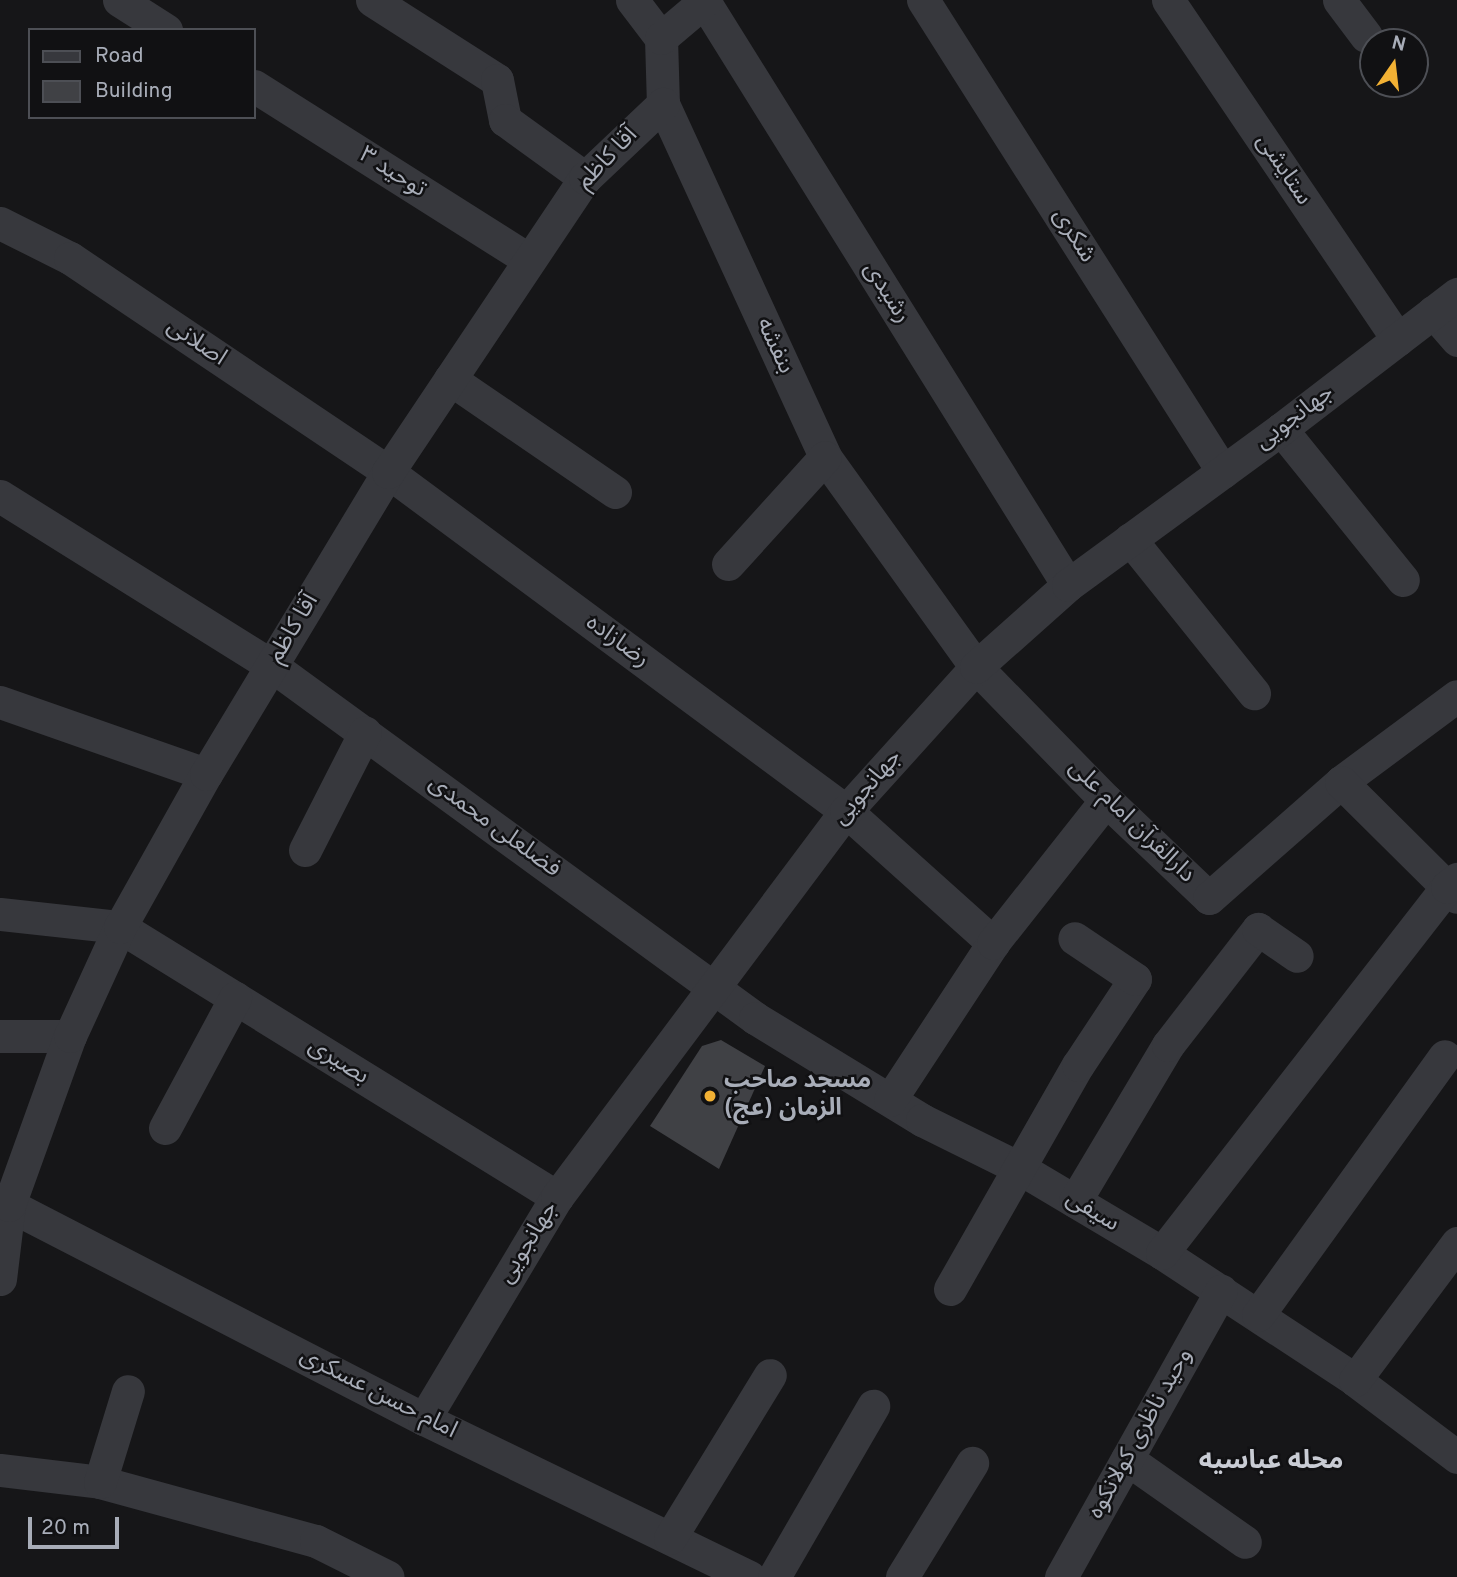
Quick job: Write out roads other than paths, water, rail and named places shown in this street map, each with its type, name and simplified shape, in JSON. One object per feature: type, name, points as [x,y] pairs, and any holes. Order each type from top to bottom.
[{"type":"street","points":[[118,0],[163,28]]},
{"type":"street","points":[[372,0],[497,80],[505,120],[585,178]]},
{"type":"street","points":[[632,0],[661,37],[705,0]]},
{"type":"street","name":"رشیدی","points":[[705,0],[1068,585]]},
{"type":"street","name":"شکری","points":[[923,0],[1223,471]]},
{"type":"street","name":"ستایشی","points":[[1168,0],[1398,340]]},
{"type":"street","points":[[1339,0],[1360,28]]},
{"type":"street","name":"بنفشه","points":[[661,37],[663,104],[825,457],[976,667]]},
{"type":"street","name":"توحید ۳","points":[[256,87],[529,260]]},
{"type":"street","name":"آقا کاظم","points":[[0,1279],[5,1205],[70,1036],[120,927],[206,774],[388,472],[529,260],[585,178],[663,104]]},
{"type":"street","name":"اصلانی","points":[[0,223],[71,258],[388,472]]},
{"type":"street","points":[[1445,303],[1457,340]]},
{"type":"street","name":"جهانجویی","points":[[424,1419],[557,1197],[846,811],[976,667],[1068,585],[1281,429],[1445,303]]},
{"type":"street","points":[[450,379],[615,492]]},
{"type":"street","points":[[1281,429],[1404,580]]},
{"type":"street","points":[[728,564],[825,457]]},
{"type":"street","name":"رضازاده","points":[[388,472],[846,811],[993,943]]},
{"type":"street","name":"فضلعلی محمدی","points":[[0,496],[272,666],[715,988]]},
{"type":"street","points":[[1130,539],[1254,693]]},
{"type":"street","name":"دارالقرآن امام علی","points":[[976,667],[1106,800],[1209,898],[1340,782],[1457,696]]},
{"type":"street","points":[[0,702],[206,774]]},
{"type":"street","points":[[305,850],[365,732]]},
{"type":"street","points":[[1162,1253],[1454,887],[1340,782]]},
{"type":"street","points":[[890,1100],[993,943],[1106,800]]},
{"type":"street","points":[[0,915],[120,927]]},
{"type":"street","name":"بصیری","points":[[120,927],[557,1197]]},
{"type":"street","points":[[1075,1201],[1168,1045],[1258,929],[1297,957]]},
{"type":"street","points":[[950,1289],[1078,1065],[1135,979],[1074,938]]},
{"type":"street","name":"سیفی","points":[[715,988],[755,1018],[890,1100],[1019,1168],[1162,1253],[1453,1444]]},
{"type":"street","points":[[165,1128],[235,998]]},
{"type":"street","points":[[0,1036],[70,1036]]},
{"type":"street","points":[[1258,1315],[1445,1056]]},
{"type":"street","name":"امام حسن عسکری","points":[[5,1205],[424,1419],[750,1577]]},
{"type":"street","points":[[1355,1380],[1457,1243]]},
{"type":"street","name":"وحید ناظری کولانکوه","points":[[1061,1577],[1221,1291]]},
{"type":"street","points":[[670,1538],[770,1375]]},
{"type":"street","points":[[100,1482],[128,1391]]},
{"type":"street","points":[[774,1577],[873,1406]]},
{"type":"street","points":[[1127,1460],[1245,1542]]},
{"type":"street","points":[[902,1577],[972,1463]]},
{"type":"street","points":[[0,1470],[100,1482],[316,1541],[388,1577]]},
{"type":"place","name":"مسجد صاحب الزمان (عج)","points":[[710,1096]]},
{"type":"district","name":"محله عباسیه","points":[[1271,1462]]}]
